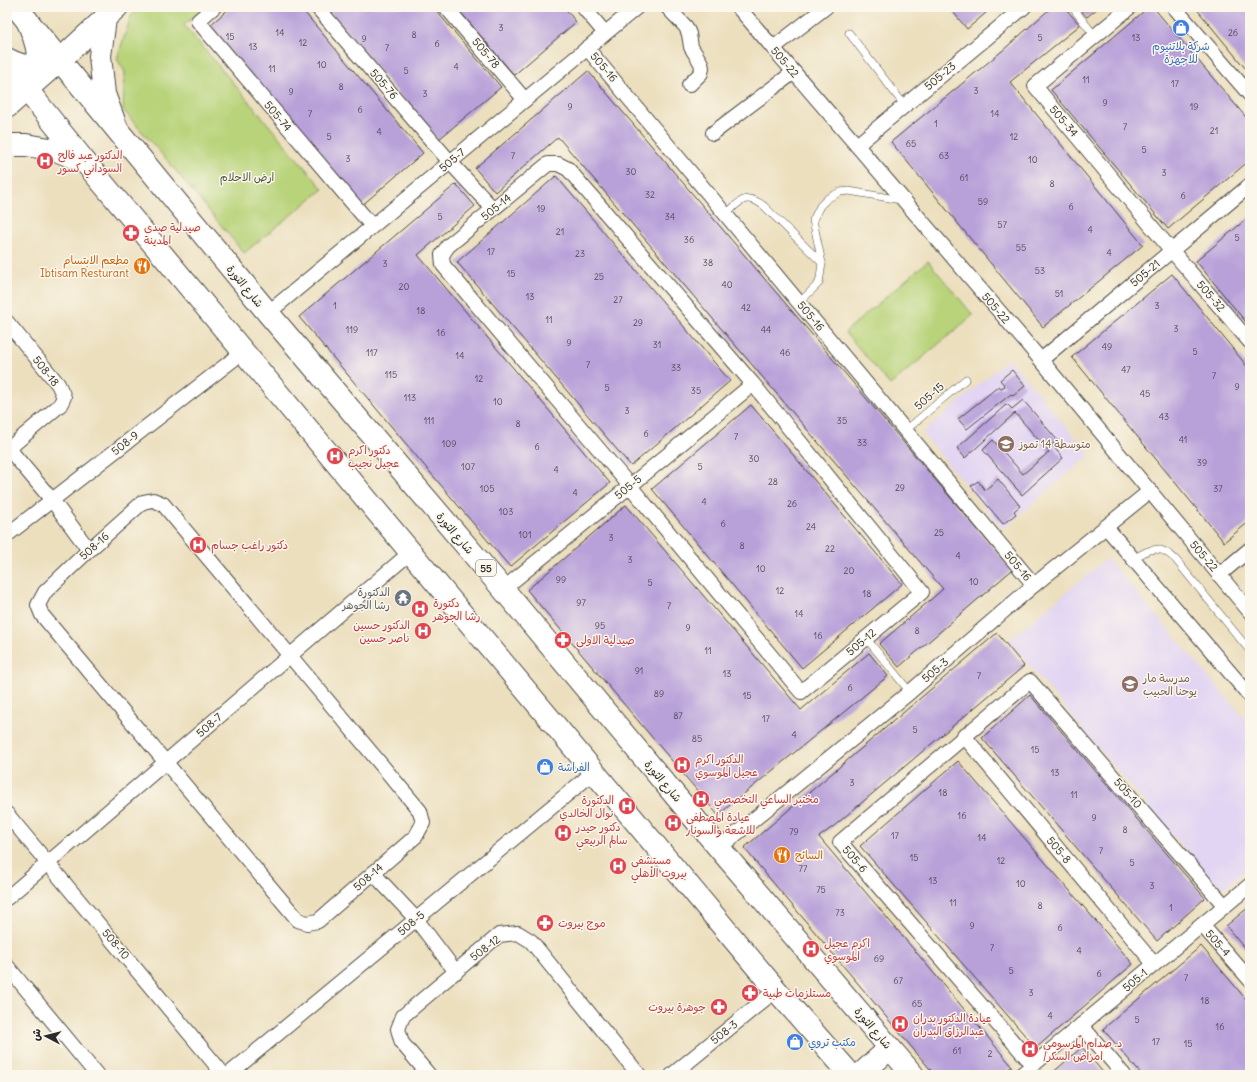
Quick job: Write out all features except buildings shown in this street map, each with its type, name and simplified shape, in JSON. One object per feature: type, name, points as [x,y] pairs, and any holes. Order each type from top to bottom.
[{"type":"main road","points":[[21,13],[34,35],[35,68],[85,162],[776,990],[851,1075]]},
{"type":"main road","points":[[7,107],[35,68],[111,13]]},
{"type":"main road","points":[[111,13],[100,56],[104,94],[117,129]]},
{"type":"main road","points":[[7,59],[35,68]]},
{"type":"main road","name":"شارع الثورة","points":[[35,68],[117,129],[268,313],[503,589],[719,848],[913,1075]]},
{"type":"main road","points":[[7,145],[26,145],[56,150],[85,162]]},
{"type":"main road","points":[[860,1075],[890,1048]]},
{"type":"street","name":"505-74","points":[[214,7],[198,21],[372,226]]},
{"type":"street","name":"505-76","points":[[317,7],[450,162],[493,209]]},
{"type":"street","name":"505-78","points":[[446,7],[525,100]]},
{"type":"street","points":[[583,7],[605,33]]},
{"type":"street","name":"505-7","points":[[268,313],[636,7]]},
{"type":"street","points":[[667,7],[686,27],[689,34],[691,47],[701,63],[701,73],[689,85]]},
{"type":"street","name":"505-22","points":[[738,7],[1041,360],[1250,612]]},
{"type":"street","points":[[773,48],[826,7]]},
{"type":"street","name":"505-23","points":[[857,145],[1024,7]]},
{"type":"street","name":"505-34","points":[[1130,7],[1035,86],[1172,251]]},
{"type":"street","points":[[1174,7],[1250,95]]},
{"type":"street","name":"505-16","points":[[588,48],[1034,585]]},
{"type":"street","points":[[714,133],[794,72]]},
{"type":"street","name":"505-14","points":[[630,486],[443,265],[442,255],[448,246],[548,164],[558,164],[568,169],[753,384]]},
{"type":"street","name":"505-21","points":[[1041,360],[1250,185]]},
{"type":"street","name":"505-32","points":[[1172,251],[1250,342]]},
{"type":"street","name":"508-18","points":[[7,322],[58,384],[64,397],[60,406],[8,450]]},
{"type":"street","name":"508-9","points":[[7,535],[243,352]]},
{"type":"street","name":"505-5","points":[[503,589],[753,384]]},
{"type":"street","name":"505-12","points":[[630,486],[801,692],[922,592],[753,384]]},
{"type":"street","points":[[8,450],[52,500],[89,550]]},
{"type":"street","name":"505-3","points":[[719,848],[910,692],[1034,585],[1150,491]]},
{"type":"street","name":"508-16","points":[[165,762],[42,615],[38,606],[45,592],[143,502],[153,500],[163,504],[290,656]]},
{"type":"street","points":[[1106,527],[1250,696]]},
{"type":"street","points":[[1219,575],[1250,549]]},
{"type":"street","name":"508-7","points":[[7,898],[411,552]]},
{"type":"street","name":"508-14","points":[[165,762],[298,920],[307,923],[318,921],[416,836],[423,823],[420,811],[290,656]]},
{"type":"street","name":"505-6","points":[[1030,680],[840,842],[1034,1065]]},
{"type":"street","name":"505-10","points":[[1030,680],[1225,906]]},
{"type":"street","name":"505-8","points":[[964,736],[1154,964]]},
{"type":"street","name":"508-5","points":[[228,1075],[594,772]]},
{"type":"street","name":"508-10","points":[[7,814],[224,1075]]},
{"type":"street","points":[[373,873],[416,920],[456,972]]},
{"type":"street","name":"505-1","points":[[1021,1075],[1250,885]]},
{"type":"street","name":"505-4","points":[[1202,924],[1250,980]]},
{"type":"street","name":"508-12","points":[[429,1075],[402,1043],[398,1030],[404,1016],[499,935],[518,933],[531,941],[639,1075]]},
{"type":"street","points":[[7,966],[97,1075]]},
{"type":"street","name":"508-3","points":[[672,1075],[776,990]]},
{"type":"street","points":[[1081,1025],[1124,1075]]},
{"type":"lane","points":[[1072,7],[1095,36]]},
{"type":"lane","points":[[848,33],[905,106]]},
{"type":"lane","points":[[799,303],[819,283],[822,263],[813,220],[820,206],[828,198],[840,192],[849,191],[904,200]]},
{"type":"lane","points":[[726,214],[742,200],[750,198],[757,200],[822,263]]},
{"type":"lane","name":"505-15","points":[[906,430],[966,379]]},
{"type":"lane","points":[[1134,559],[1145,551],[1157,550],[1168,552],[1250,651]]},
{"type":"lane","points":[[866,638],[910,692]]},
{"type":"shaded area","name":"متوسطة 14 تموز","points":[[1009,359],[1090,455],[1003,529],[922,433]]},
{"type":"shaded area","name":"مدرسة مار يوحنا الحبيب","points":[[1108,559],[1250,725],[1250,866],[1225,887],[1218,886],[1169,831],[1010,643],[1010,639]]},
{"type":"green space","name":"ارض الاحلام","points":[[141,7],[205,7],[184,25],[323,189],[244,253],[123,110],[125,72],[117,59],[131,16]]},
{"type":"green space","points":[[928,261],[973,315],[890,385],[845,332]]},
{"type":"place","name":"شركة بلاتنيوم للاجهزة","points":[[1181,28]]},
{"type":"place","name":"الدكتور عبد فالح السوداني كسور","points":[[45,161]]},
{"type":"place","name":"صيدلية صدى المدينة","points":[[131,233]]},
{"type":"place","name":"مطعم الابتسام Ibtisam Resturant","points":[[142,266]]},
{"type":"place","name":"متوسطة 14 تموز","points":[[1006,444]]},
{"type":"place","name":"دكتور اكرم عجيل نجيب","points":[[335,456]]},
{"type":"place","name":"دكتور راغب جسام","points":[[198,545]]},
{"type":"place","name":"الدكتورة رشا الجوهر","points":[[403,598]]},
{"type":"place","name":"دكتورة رشا الجوهر","points":[[420,609]]},
{"type":"place","name":"الدكتور حسين ناصر حسين","points":[[423,631]]},
{"type":"place","name":"صيدلية الاولى","points":[[563,640]]},
{"type":"place","name":"مدرسة مار يوحنا الحبيب","points":[[1130,684]]},
{"type":"place","name":"الدكتور اكرم عجيل الموسوي","points":[[682,765]]},
{"type":"place","name":"الفراشة","points":[[545,767]]},
{"type":"place","name":"مختبر الساعي التخصصي","points":[[701,799]]},
{"type":"place","name":"الدكتورة نوال الخالدي","points":[[627,806]]},
{"type":"place","name":"عيادة المصطفى للاشعة والسونار","points":[[673,823]]},
{"type":"place","name":"دكتور حيدر سالم الربيعي","points":[[563,833]]},
{"type":"place","name":"السائح","points":[[782,855]]},
{"type":"place","name":"مستشفى بيروت الأهلي","points":[[618,866]]},
{"type":"place","name":"موج بيروت","points":[[545,923]]},
{"type":"place","name":"اكرم عجيل الموسوي","points":[[811,949]]},
{"type":"place","name":"مستلزمات طبية","points":[[750,993]]},
{"type":"place","name":"جوهرة بيروت","points":[[719,1007]]},
{"type":"place","name":"عيادة الدكتور بدران عبدالرزاق البدران","points":[[900,1024]]},
{"type":"place","name":"مكتب تروي","points":[[795,1042]]},
{"type":"place","name":"د. صدام المرسومي /امراض السكر","points":[[1030,1049]]}]
